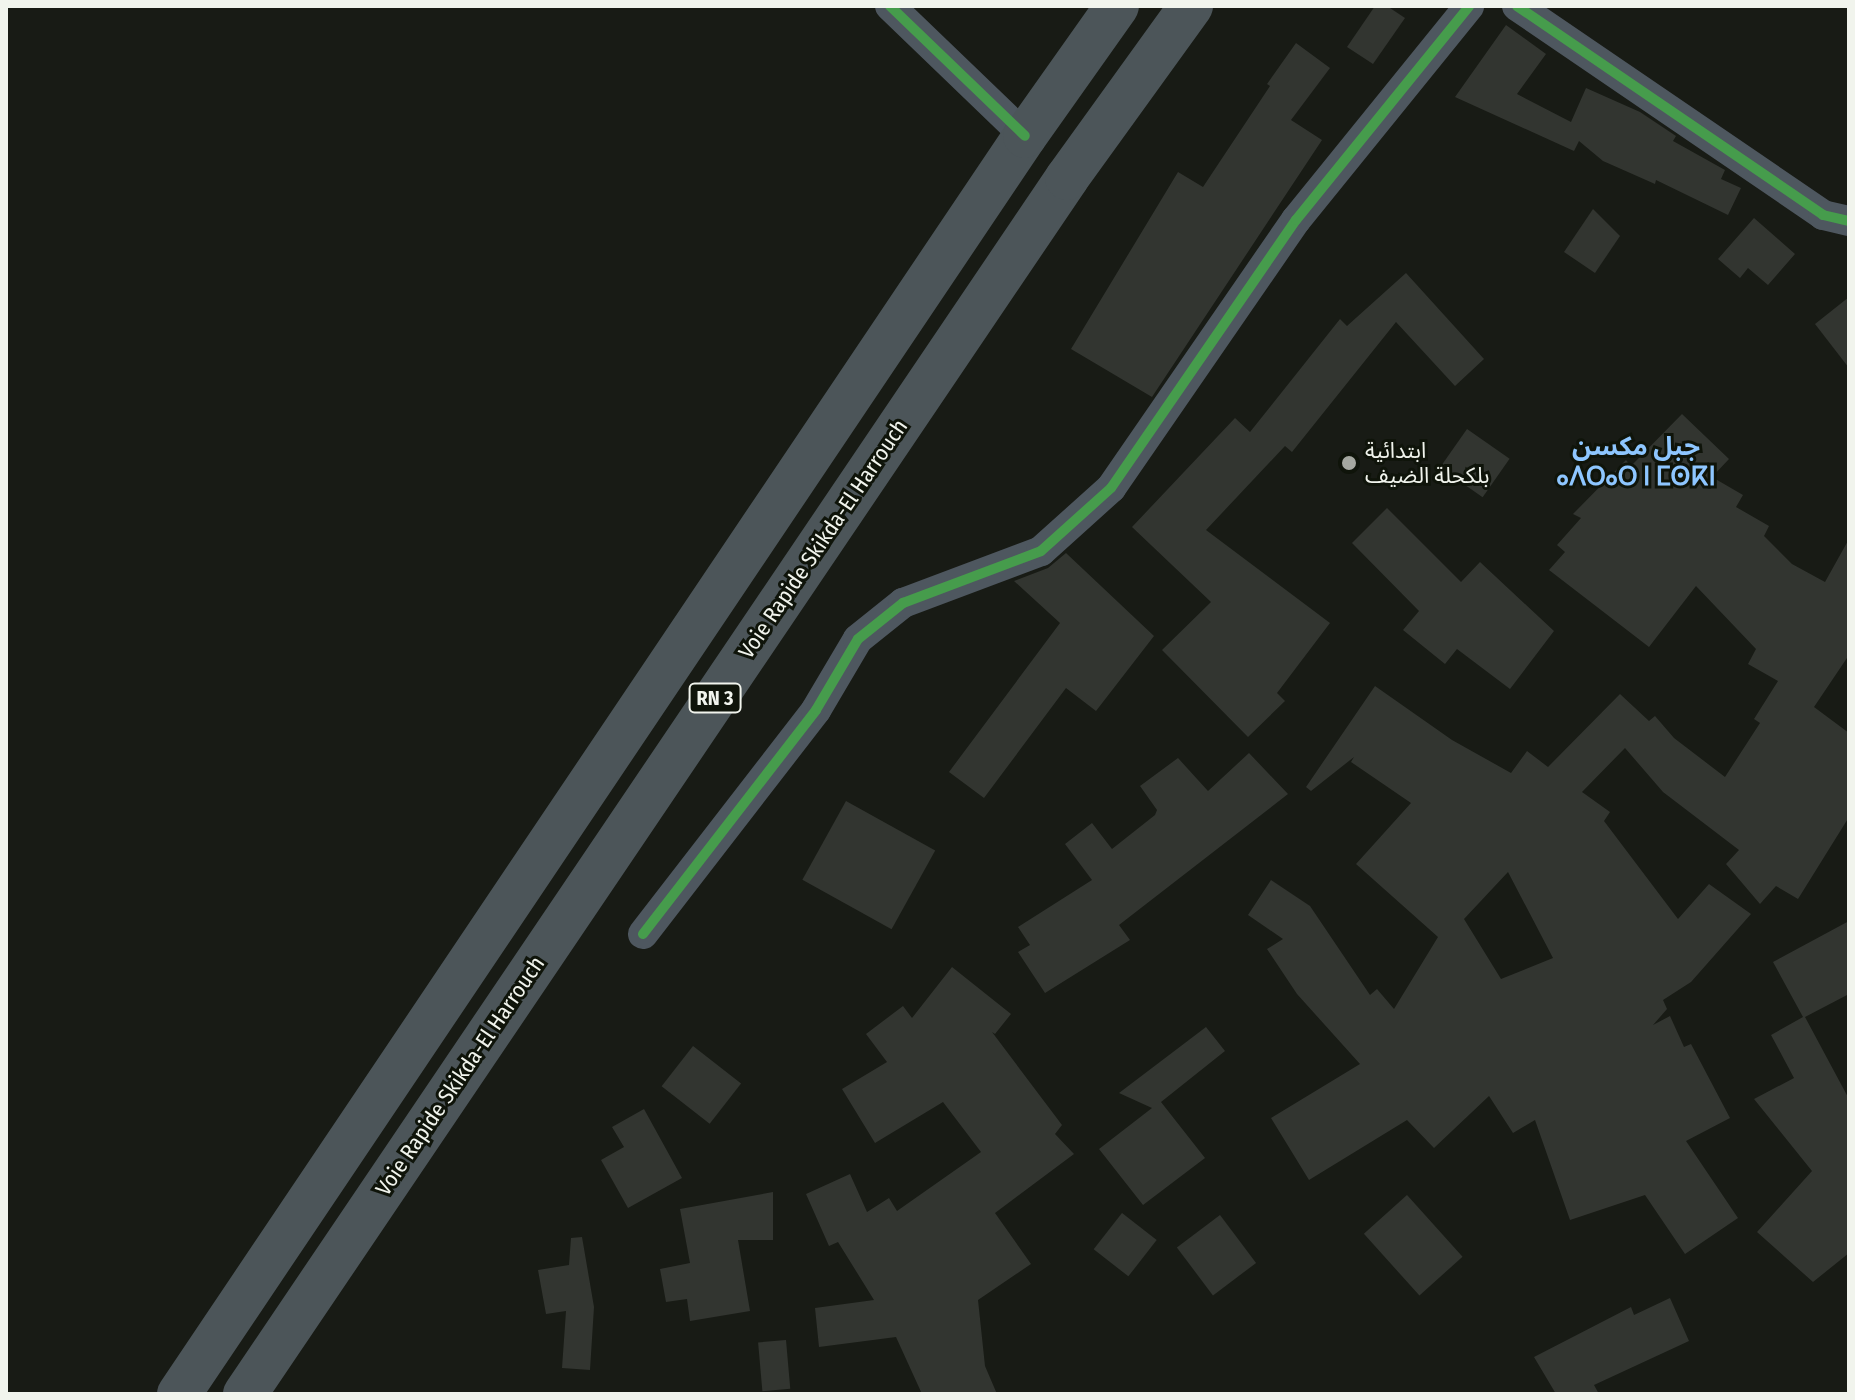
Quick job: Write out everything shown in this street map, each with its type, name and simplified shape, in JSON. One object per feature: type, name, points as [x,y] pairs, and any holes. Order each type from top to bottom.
[{"type":"highway","name":"RN 3","points":[[179,1394],[1025,136],[1117,6]]},
{"type":"highway","name":"Voie Rapide Skikda-El Harrouch","points":[[245,1394],[1067,178],[1191,6]]},
{"type":"street","points":[[890,6],[1025,136]]},
{"type":"street","points":[[643,934],[816,710],[858,639],[903,603],[1041,551],[1111,488],[1296,220],[1469,6]]},
{"type":"street","points":[[1517,6],[1621,74],[1823,215],[1849,221]]},
{"type":"building","points":[[1375,6],[1387,6],[1405,18],[1373,64],[1347,47]]},
{"type":"building","points":[[1506,25],[1546,54],[1517,94],[1571,122],[1586,88],[1640,112],[1676,136],[1673,141],[1725,170],[1721,179],[1741,188],[1728,215],[1656,180],[1655,184],[1603,161],[1579,141],[1574,151],[1455,97]]},
{"type":"building","points":[[1296,43],[1330,68],[1291,120],[1322,140],[1152,397],[1071,349],[1178,172],[1203,187]]},
{"type":"building","points":[[1593,209],[1620,236],[1595,273],[1564,252]]},
{"type":"building","points":[[1754,218],[1795,254],[1768,285],[1748,268],[1740,278],[1718,259]]},
{"type":"building","points":[[1406,273],[1484,359],[1455,386],[1396,322],[1292,452],[1285,446],[1206,530],[1330,623],[1277,693],[1285,701],[1248,737],[1162,650],[1211,602],[1132,527],[1235,418],[1250,432],[1340,319],[1347,326]]},
{"type":"building","points":[[1849,297],[1849,368],[1815,324]]},
{"type":"building","points":[[1682,414],[1729,459],[1712,477],[1743,495],[1736,507],[1769,526],[1764,536],[1792,564],[1825,582],[1849,539],[1849,655],[1814,707],[1849,733],[1849,817],[1798,899],[1776,886],[1760,904],[1726,864],[1739,850],[1663,792],[1625,748],[1582,792],[1610,812],[1604,821],[1678,919],[1709,884],[1751,914],[1691,982],[1663,1000],[1667,1009],[1653,1025],[1670,1016],[1684,1047],[1691,1044],[1730,1118],[1686,1141],[1738,1218],[1685,1254],[1645,1195],[1570,1220],[1535,1120],[1513,1133],[1489,1096],[1434,1148],[1407,1120],[1309,1180],[1271,1118],[1360,1064],[1297,994],[1267,949],[1283,939],[1248,915],[1271,880],[1310,906],[1370,995],[1377,989],[1394,1009],[1438,937],[1356,864],[1411,803],[1351,762],[1354,757],[1311,791],[1306,787],[1375,686],[1452,740],[1511,773],[1527,751],[1548,767],[1620,694],[1649,721],[1655,716],[1674,738],[1725,777],[1760,723],[1754,719],[1778,681],[1748,664],[1756,649],[1696,586],[1649,647],[1549,570],[1565,552],[1557,545],[1581,518],[1573,514],[1626,460],[1631,466]],"holes":[[[1508,872],[1553,958],[1501,979],[1464,919]]]},
{"type":"building","points":[[1467,429],[1510,459],[1483,497],[1440,468]]},
{"type":"building","points":[[1387,508],[1461,582],[1480,562],[1554,631],[1510,689],[1457,649],[1445,664],[1403,630],[1419,611],[1352,543]]},
{"type":"building","points":[[1066,553],[1154,636],[1096,711],[1066,688],[984,798],[949,772],[1060,623],[1014,581],[1048,568]]},
{"type":"building","points":[[1249,753],[1288,794],[1119,925],[1130,940],[1045,993],[1018,952],[1030,945],[1018,927],[1092,880],[1065,844],[1092,823],[1112,849],[1155,815],[1157,810],[1140,786],[1178,758],[1208,791]]},
{"type":"building","points":[[846,801],[935,850],[892,929],[802,880]]},
{"type":"building","points":[[1849,921],[1849,994],[1805,1017],[1849,1099],[1849,1253],[1813,1282],[1757,1232],[1812,1171],[1754,1099],[1794,1078],[1771,1035],[1803,1017],[1773,962]]},
{"type":"building","points":[[952,967],[1011,1014],[995,1034],[992,1032],[1062,1125],[1055,1134],[1074,1154],[995,1213],[1031,1264],[978,1300],[985,1366],[997,1394],[922,1394],[896,1337],[819,1347],[815,1308],[874,1300],[838,1242],[829,1246],[806,1194],[850,1174],[867,1212],[889,1198],[897,1211],[981,1152],[943,1102],[875,1143],[842,1089],[887,1062],[866,1034],[903,1006],[912,1018]]},
{"type":"building","points":[[1206,1027],[1225,1051],[1161,1102],[1205,1158],[1143,1205],[1099,1149],[1152,1108],[1119,1093]]},
{"type":"building","points":[[693,1046],[741,1084],[710,1124],[662,1086]]},
{"type":"building","points":[[644,1109],[682,1178],[628,1208],[601,1160],[624,1147],[612,1127]]},
{"type":"building","points":[[773,1192],[773,1240],[738,1240],[750,1311],[690,1321],[687,1299],[666,1302],[660,1269],[690,1263],[680,1209]]},
{"type":"building","points":[[1407,1195],[1463,1257],[1419,1295],[1364,1234]]},
{"type":"building","points":[[1122,1213],[1157,1240],[1128,1276],[1094,1249]]},
{"type":"building","points":[[1220,1215],[1256,1263],[1213,1295],[1177,1247]]},
{"type":"building","points":[[582,1237],[594,1307],[590,1370],[562,1368],[566,1311],[546,1314],[538,1270],[569,1265],[571,1238]]},
{"type":"building","points":[[1670,1298],[1689,1341],[1594,1385],[1599,1394],[1556,1394],[1534,1357],[1631,1307],[1634,1315]]},
{"type":"building","points":[[786,1340],[790,1389],[762,1391],[758,1342]]},
{"type":"cycle path","points":[[890,6],[1025,136]]},
{"type":"cycle path","points":[[643,934],[816,710],[858,639],[903,603],[1041,551],[1111,488],[1296,220],[1469,6]]},
{"type":"cycle path","points":[[1517,6],[1823,215],[1849,221]]},
{"type":"place","name":"ابتدائية بلكحلة الضيف","points":[[1349,463]]},
{"type":"district","name":"جبل مكسن ⴰⴷⵔⴰⵔ ⵏ ⵎⵙⴽⵏ","points":[[1636,462]]}]
